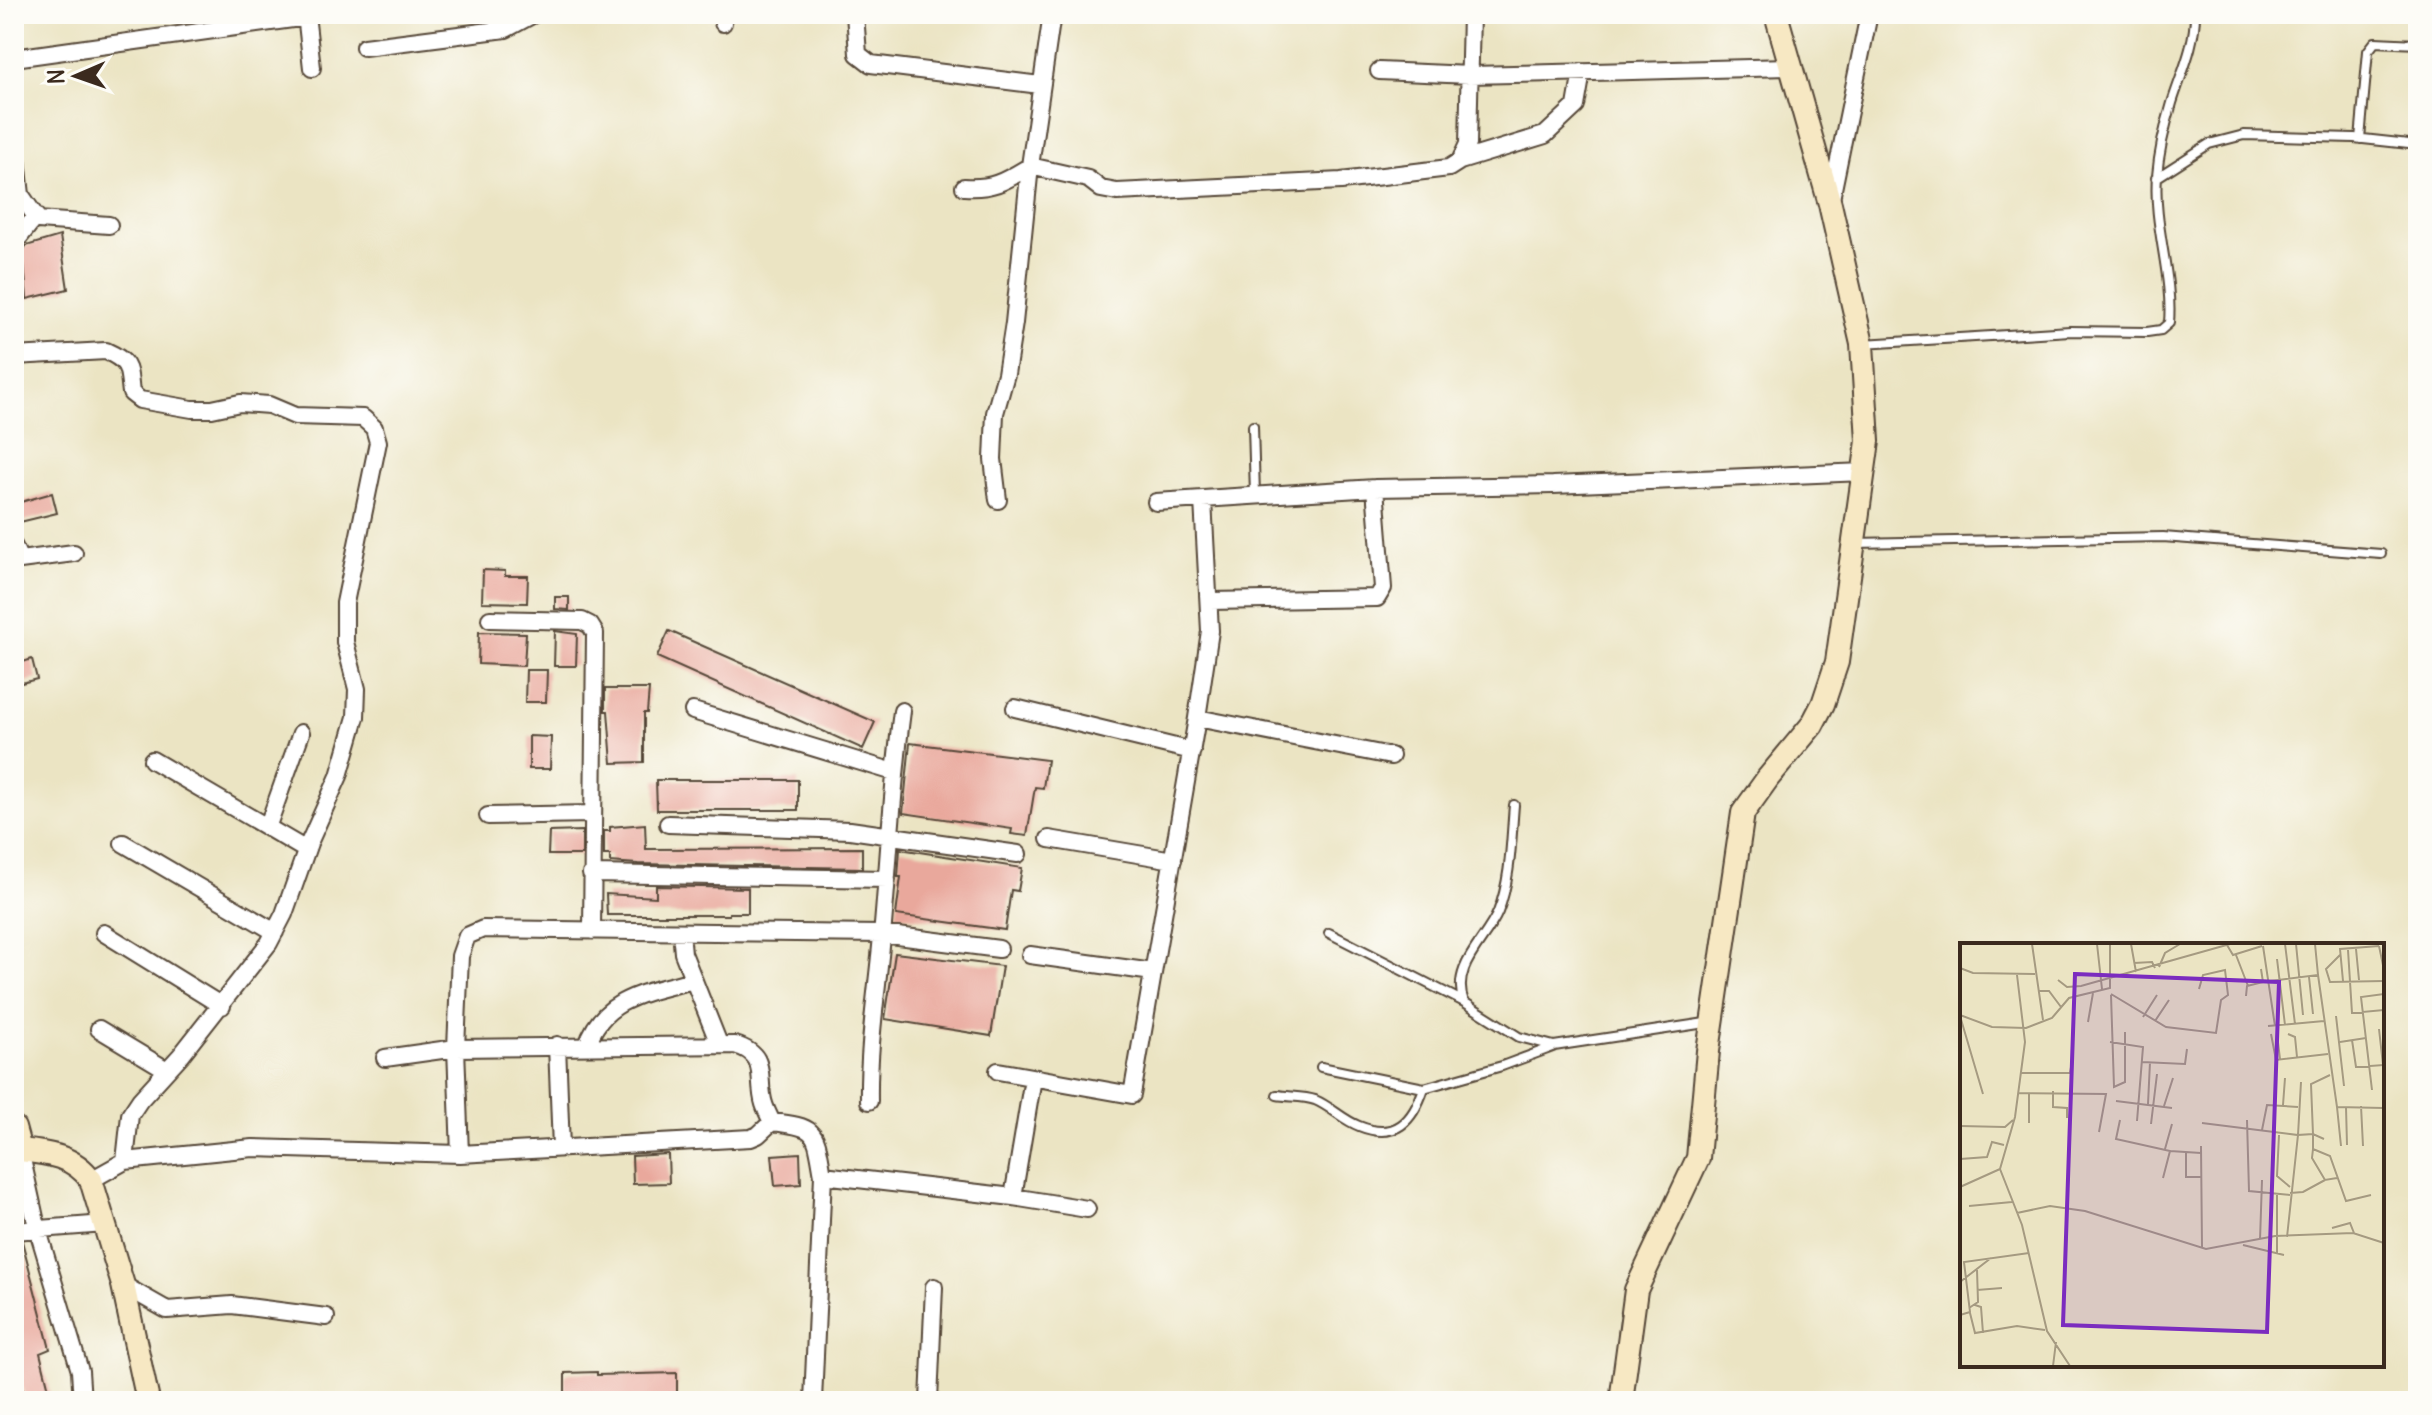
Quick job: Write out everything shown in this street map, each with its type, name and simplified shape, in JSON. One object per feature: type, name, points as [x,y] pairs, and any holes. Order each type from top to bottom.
[{"type":"street","points":[[364,47],[506,29],[534,14]]},
{"type":"street","points":[[855,14],[858,54],[871,64],[1040,85]]},
{"type":"street","points":[[998,500],[993,459],[995,413],[1006,374],[1014,323],[1030,166],[1052,14]]},
{"type":"street","points":[[1460,161],[1468,144],[1471,14]]},
{"type":"street","points":[[1621,1401],[1636,1290],[1698,1158],[1713,1022],[1743,813],[1812,725],[1823,704],[1837,662],[1868,441],[1862,344],[1830,204],[1776,14]]},
{"type":"street","points":[[1830,204],[1869,14]]},
{"type":"street","points":[[14,58],[307,16],[312,68]]},
{"type":"street","points":[[1379,71],[1470,75],[1791,67]]},
{"type":"street","points":[[964,187],[998,185],[1030,166],[1088,179],[1101,189],[1117,192],[1341,181],[1449,168],[1460,161],[1545,135],[1576,106],[1582,72]]},
{"type":"street","points":[[14,134],[21,195],[38,220],[109,225]]},
{"type":"street","points":[[14,244],[36,216]]},
{"type":"street","points":[[14,356],[106,351],[128,366],[131,393],[140,400],[192,409],[212,409],[240,403],[269,405],[295,416],[363,418],[374,428],[378,442],[345,603],[345,642],[357,689],[356,717],[339,776],[306,850],[275,932],[222,1006],[130,1115],[125,1161]]},
{"type":"street","points":[[1156,502],[1375,488],[1553,485],[1864,472]]},
{"type":"street","points":[[1210,601],[1377,598],[1383,588],[1375,488]]},
{"type":"street","points":[[998,1071],[1132,1095],[1208,652],[1210,601],[1203,500]]},
{"type":"street","points":[[14,547],[20,560],[74,553]]},
{"type":"street","points":[[490,619],[582,621],[590,625],[595,633],[592,931]]},
{"type":"street","points":[[1015,708],[1192,751]]},
{"type":"street","points":[[693,711],[894,772]]},
{"type":"street","points":[[869,1101],[868,1075],[902,711]]},
{"type":"street","points":[[1197,718],[1391,756]]},
{"type":"street","points":[[267,828],[301,733]]},
{"type":"street","points":[[152,760],[306,850]]},
{"type":"street","points":[[488,816],[592,814]]},
{"type":"street","points":[[668,824],[850,830],[1018,854]]},
{"type":"street","points":[[1049,839],[1173,860]]},
{"type":"street","points":[[123,843],[275,932]]},
{"type":"street","points":[[591,874],[887,879]]},
{"type":"street","points":[[460,1154],[456,1048],[460,956],[467,936],[483,929],[882,934],[999,949]]},
{"type":"street","points":[[681,932],[683,953],[719,1044]]},
{"type":"street","points":[[104,933],[222,1006]]},
{"type":"street","points":[[1030,955],[1153,972]]},
{"type":"street","points":[[587,1046],[595,1025],[617,1004],[693,980]]},
{"type":"street","points":[[99,1029],[167,1070]]},
{"type":"street","points":[[385,1058],[456,1048],[557,1045],[719,1044],[744,1048],[757,1059],[764,1104],[772,1122]]},
{"type":"street","points":[[557,1045],[561,1148]]},
{"type":"street","points":[[1013,1197],[1033,1078]]},
{"type":"street","points":[[88,1175],[125,1161],[253,1148],[460,1154],[751,1138],[772,1122],[802,1125],[809,1129],[817,1142],[823,1175],[813,1401]]},
{"type":"street","points":[[82,1401],[80,1371],[37,1227],[16,1143],[56,1154],[88,1175],[123,1285],[148,1401]]},
{"type":"street","points":[[823,1175],[1013,1197],[1087,1209]]},
{"type":"street","points":[[14,1231],[105,1224]]},
{"type":"street","points":[[123,1285],[167,1310],[232,1305],[326,1317]]},
{"type":"street","points":[[929,1401],[934,1287]]},
{"type":"lane","points":[[1862,344],[2070,331],[2147,332],[2161,330],[2169,323],[2156,178],[2172,103],[2187,64],[2195,14]]},
{"type":"lane","points":[[2360,139],[2368,51],[2375,42],[2418,44]]},
{"type":"lane","points":[[2156,178],[2209,144],[2244,135],[2360,139],[2418,145]]},
{"type":"lane","points":[[1253,426],[1255,495]]},
{"type":"lane","points":[[1854,544],[2163,537],[2381,554]]},
{"type":"lane","points":[[1464,1002],[1461,994],[1463,969],[1497,915],[1503,897],[1514,805]]},
{"type":"lane","points":[[1329,933],[1464,1002],[1519,1037],[1554,1046]]},
{"type":"lane","points":[[1321,1067],[1424,1088],[1502,1066],[1554,1046],[1713,1022]]},
{"type":"lane","points":[[1277,1095],[1313,1100],[1359,1126],[1382,1131],[1399,1128],[1417,1109],[1424,1088]]},
{"type":"building","points":[[60,236],[68,289],[27,299],[23,251],[26,246]]},
{"type":"building","points":[[52,493],[57,513],[16,523],[14,504]]},
{"type":"building","points":[[483,570],[505,571],[505,576],[528,576],[527,603],[482,602]]},
{"type":"building","points":[[555,597],[569,597],[569,610],[555,609]]},
{"type":"building","points":[[555,631],[577,634],[576,666],[554,666]]},
{"type":"building","points":[[669,631],[875,722],[863,749],[657,657]]},
{"type":"building","points":[[479,632],[526,633],[524,666],[478,664]]},
{"type":"building","points":[[32,659],[37,679],[14,685],[14,665]]},
{"type":"building","points":[[526,670],[547,670],[546,702],[525,702]]},
{"type":"building","points":[[605,689],[649,689],[647,713],[644,713],[644,762],[612,763]]},
{"type":"building","points":[[529,736],[551,737],[550,769],[529,769]]},
{"type":"building","points":[[910,743],[1047,760],[1043,788],[1035,787],[1027,836],[1011,834],[1012,829],[903,813]]},
{"type":"building","points":[[656,780],[798,780],[798,810],[657,810]]},
{"type":"building","points":[[645,824],[646,849],[862,848],[862,868],[610,862],[610,855],[604,855],[604,831],[610,831],[610,827]]},
{"type":"building","points":[[582,831],[582,855],[548,855],[549,832]]},
{"type":"building","points":[[900,849],[1022,868],[1018,891],[1011,890],[1005,930],[896,915],[901,877],[898,877]]},
{"type":"building","points":[[656,886],[748,888],[748,913],[607,915],[606,894],[656,897]]},
{"type":"building","points":[[895,953],[1002,966],[991,1036],[885,1019]]},
{"type":"building","points":[[800,1153],[801,1184],[775,1186],[772,1155]]},
{"type":"building","points":[[668,1154],[669,1183],[633,1184],[632,1156]]},
{"type":"building","points":[[22,1241],[50,1349],[40,1353],[52,1401],[26,1401],[17,1370],[21,1369],[14,1345],[14,1242]]},
{"type":"building","points":[[597,1372],[597,1375],[677,1373],[677,1400],[565,1400],[565,1373]]}]
